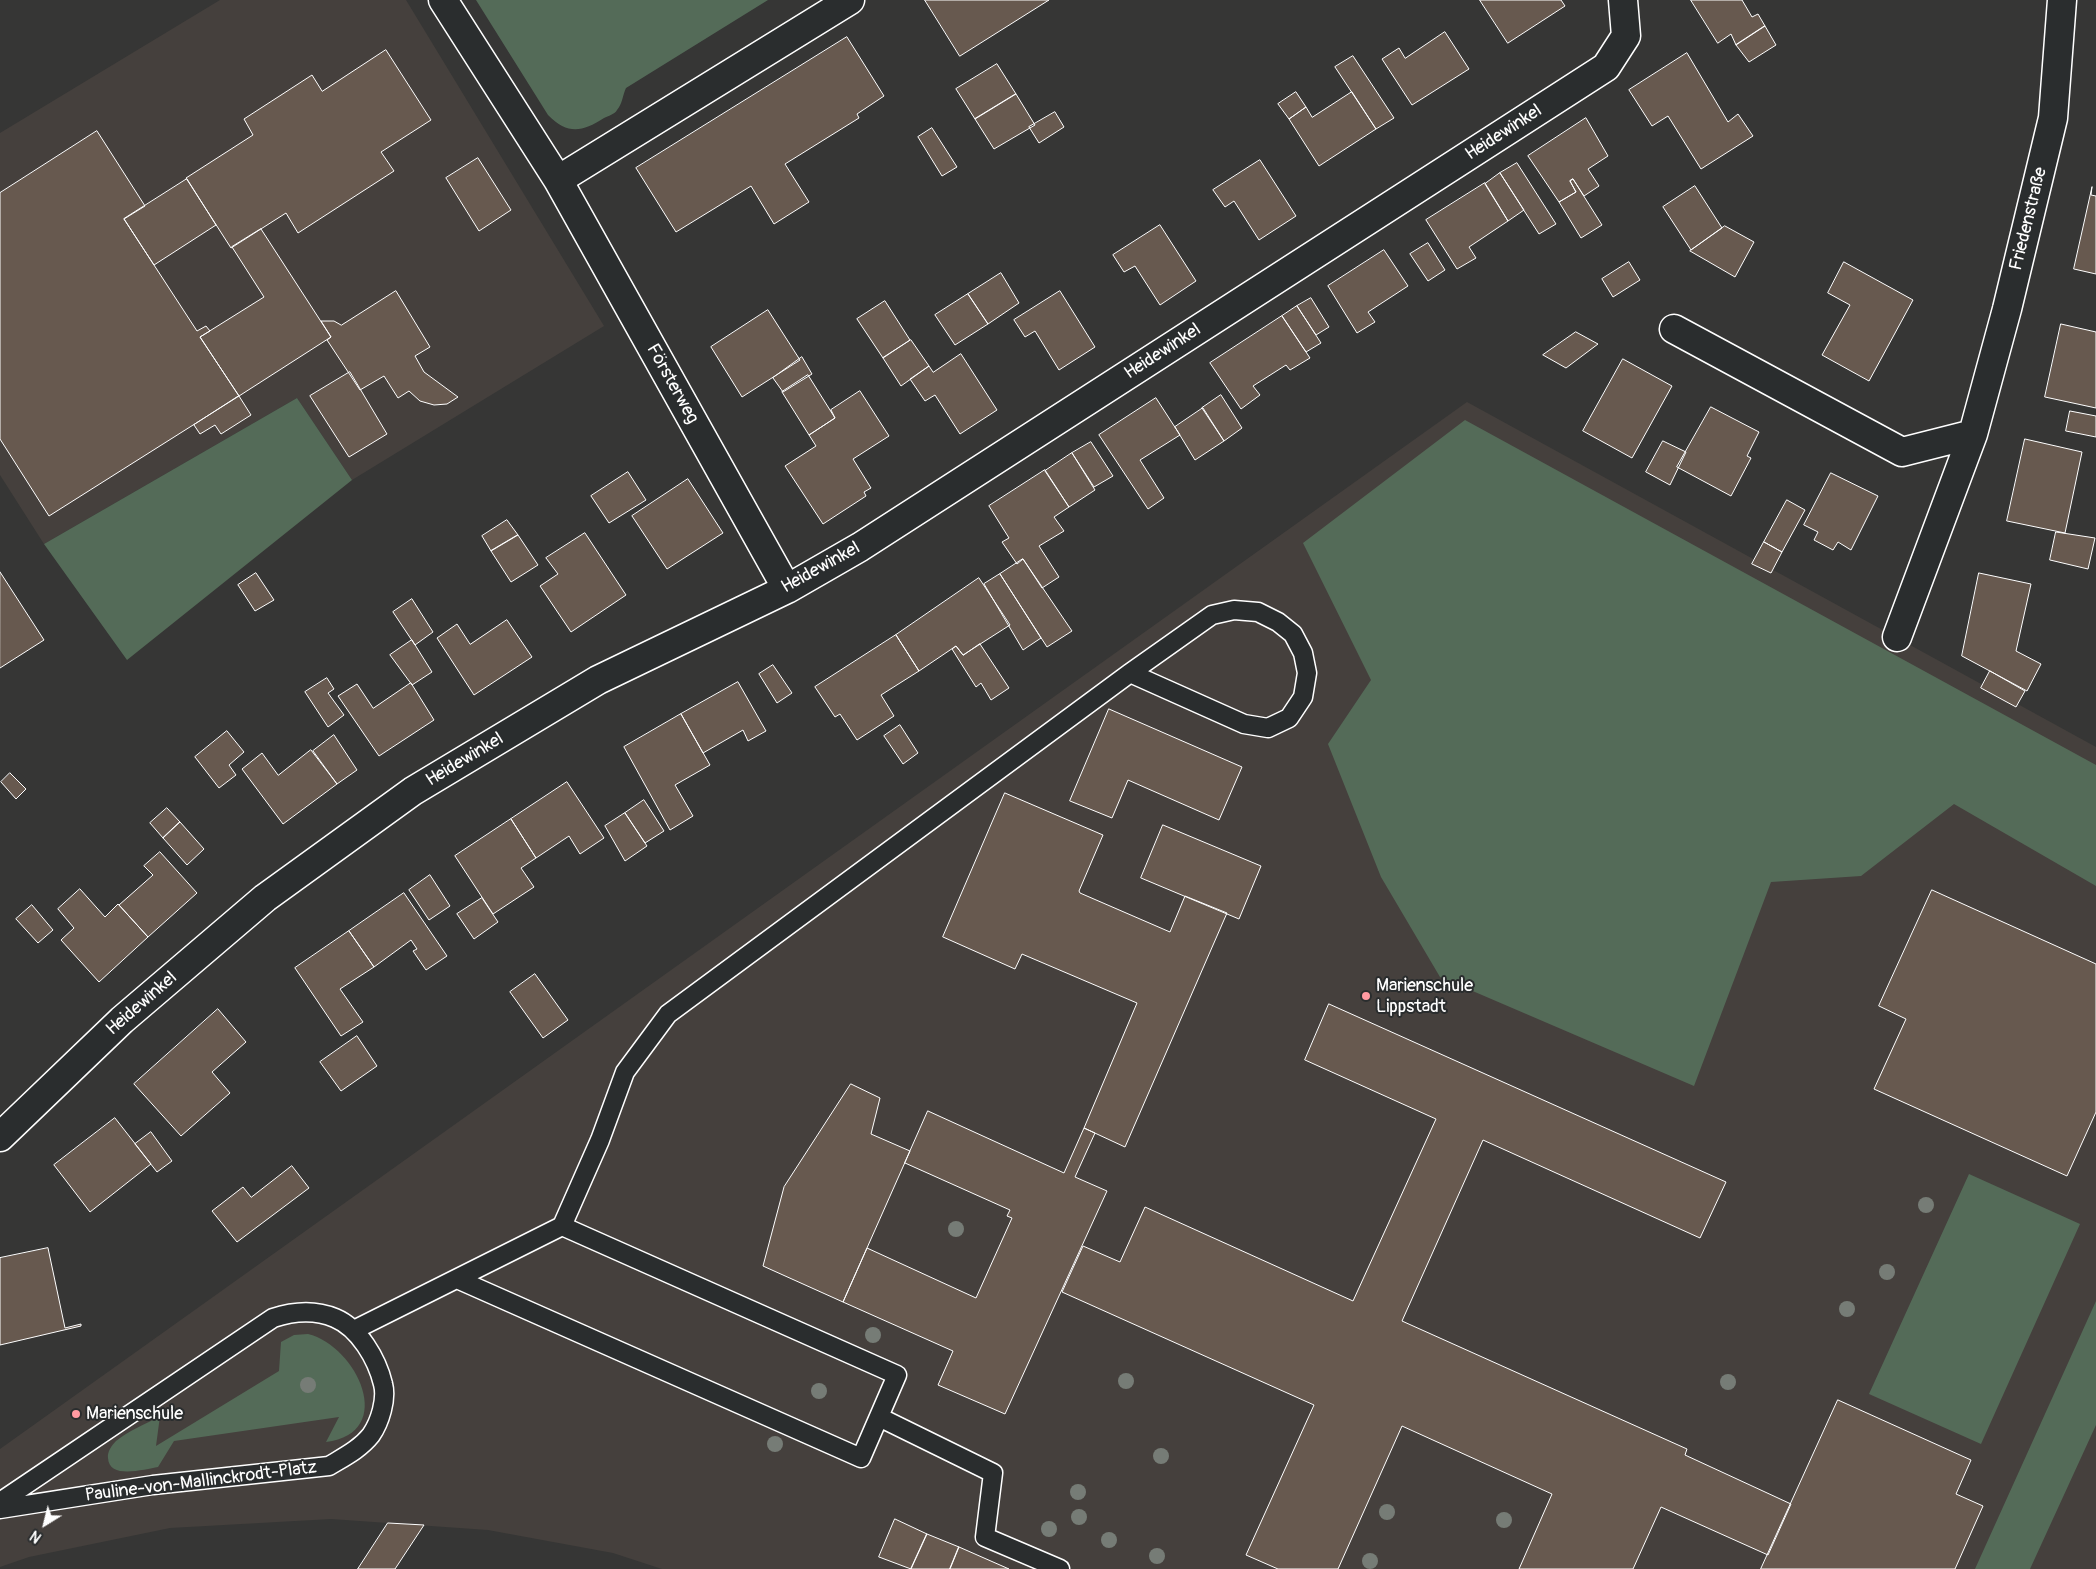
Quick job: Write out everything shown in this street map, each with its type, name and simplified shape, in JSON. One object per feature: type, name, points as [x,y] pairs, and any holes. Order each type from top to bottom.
[{"type":"street","name":"Försterweg","points":[[443,0],[558,180],[787,588]]},
{"type":"street","points":[[558,180],[850,0]]},
{"type":"street","name":"Heidewinkel","points":[[0,1137],[122,1020],[265,898],[413,791],[598,680],[787,588],[860,547],[1606,67],[1626,36],[1623,0]]},
{"type":"street","name":"Friedenstraße","points":[[1897,637],[1973,434],[2007,309],[2053,118],[2062,0]]},
{"type":"street","points":[[1674,329],[1902,452],[1973,434]]},
{"type":"lane","points":[[354,1330],[562,1226],[600,1140],[625,1072],[668,1014],[1130,673],[1212,615],[1234,610],[1258,612],[1278,622],[1293,634],[1303,653],[1307,673],[1303,697],[1289,718],[1268,728],[1244,724],[1130,673]]},
{"type":"lane","points":[[457,1279],[860,1458],[897,1375],[562,1226]]},
{"type":"lane","name":"Pauline-von-Mallinckrodt-Platz","points":[[0,1502],[272,1318],[292,1312],[314,1312],[336,1319],[354,1330],[372,1356],[384,1385],[382,1411],[372,1434],[353,1453],[329,1466],[153,1485],[0,1509]]},
{"type":"lane","points":[[878,1417],[993,1473],[985,1537],[1060,1569]]},
{"type":"shaded area","points":[[220,0],[406,0],[604,326],[352,480],[297,398],[44,544],[0,475],[0,133]]},
{"type":"shaded area","name":"Marienschule Lippstadt","points":[[1467,402],[2096,747],[2096,1569],[662,1569],[613,1553],[488,1530],[331,1519],[170,1528],[29,1557],[0,1567],[0,1449]]},
{"type":"green space","points":[[476,0],[768,0],[626,88],[620,105],[613,114],[589,126],[575,129],[562,126],[548,115]]},
{"type":"green space","points":[[297,398],[352,480],[127,660],[44,544]]},
{"type":"green space","points":[[1465,420],[2096,765],[2096,886],[1954,804],[1861,876],[1771,882],[1694,1086],[1440,977],[1381,877],[1328,744],[1371,680],[1303,543]]},
{"type":"green space","points":[[1969,1174],[2080,1224],[1981,1444],[1869,1394]]},
{"type":"green space","points":[[2096,1301],[2096,1425],[2030,1569],[1975,1569]]},
{"type":"green space","points":[[308,1334],[326,1342],[342,1355],[354,1371],[362,1389],[365,1407],[360,1423],[348,1435],[326,1442],[339,1417],[174,1441],[158,1467],[128,1472],[114,1469],[110,1465],[109,1451],[121,1437],[160,1416],[156,1446],[279,1371],[281,1342],[294,1335]]},
{"type":"building","points":[[925,0],[1049,0],[960,56]]},
{"type":"building","points":[[1480,0],[1561,0],[1565,6],[1508,43]]},
{"type":"building","points":[[1691,0],[1742,0],[1752,17],[1758,14],[1765,26],[1736,45],[1731,34],[1718,43]]},
{"type":"building","points":[[1765,26],[1776,45],[1749,62],[1736,45]]},
{"type":"building","points":[[1445,32],[1469,69],[1412,105],[1382,59],[1399,48],[1405,58]]},
{"type":"building","points":[[847,37],[884,96],[857,114],[859,118],[785,164],[809,202],[774,224],[751,186],[676,232],[636,168]]},
{"type":"building","points":[[386,50],[431,120],[381,152],[394,171],[298,233],[286,213],[231,248],[186,178],[253,135],[244,119],[312,75],[322,91]]},
{"type":"building","points":[[1687,53],[1728,122],[1738,114],[1753,136],[1701,169],[1668,116],[1652,126],[1629,90]]},
{"type":"building","points":[[1353,56],[1394,118],[1376,129],[1335,67]]},
{"type":"building","points":[[997,64],[1016,94],[975,119],[956,89]]},
{"type":"building","points":[[1296,92],[1306,107],[1289,119],[1278,104]]},
{"type":"building","points":[[1352,92],[1376,129],[1319,166],[1289,119],[1306,107],[1312,117]]},
{"type":"building","points":[[1016,94],[1035,125],[994,149],[975,119]]},
{"type":"building","points":[[1055,112],[1064,127],[1039,143],[1029,127]]},
{"type":"building","points":[[1586,118],[1608,156],[1588,169],[1599,186],[1584,196],[1573,179],[1570,181],[1576,192],[1559,202],[1528,156]]},
{"type":"building","points":[[932,128],[957,167],[942,176],[918,137]]},
{"type":"building","points":[[97,131],[145,206],[124,219],[197,331],[206,326],[210,331],[200,337],[239,396],[49,516],[0,439],[0,193]]},
{"type":"building","points":[[478,158],[511,210],[479,231],[446,178]]},
{"type":"building","points":[[1260,160],[1296,216],[1259,240],[1234,201],[1225,207],[1213,190]]},
{"type":"building","points":[[1517,163],[1556,224],[1539,234],[1500,173]]},
{"type":"building","points":[[1500,173],[1524,210],[1508,221],[1485,184]]},
{"type":"building","points":[[187,179],[216,225],[154,265],[124,219]]},
{"type":"building","points":[[1573,179],[1602,225],[1581,238],[1559,202],[1576,192],[1570,181]]},
{"type":"building","points":[[1485,183],[1508,221],[1469,247],[1476,258],[1457,269],[1426,220]]},
{"type":"building","points":[[1695,186],[1722,228],[1691,250],[1663,207]]},
{"type":"building","points":[[2092,187],[2091,195],[2096,196],[2096,274],[2074,269]]},
{"type":"building","points":[[1160,225],[1196,281],[1160,305],[1135,266],[1124,272],[1113,255]]},
{"type":"building","points":[[1725,226],[1754,242],[1735,277],[1690,251]]},
{"type":"building","points":[[261,229],[331,337],[239,396],[200,337],[264,297],[232,247]]},
{"type":"building","points":[[1428,243],[1445,270],[1428,281],[1410,254]]},
{"type":"building","points":[[1384,250],[1408,286],[1368,312],[1375,322],[1357,333],[1328,286]]},
{"type":"building","points":[[1629,262],[1640,280],[1613,297],[1602,279]]},
{"type":"building","points":[[1844,262],[1913,300],[1869,381],[1822,355],[1850,305],[1828,293]]},
{"type":"building","points":[[1001,273],[1019,303],[988,324],[968,294]]},
{"type":"building","points":[[396,291],[430,347],[415,356],[424,372],[458,397],[447,404],[434,405],[420,401],[409,391],[398,398],[384,376],[360,390],[327,340],[331,337],[321,321],[334,321],[341,325]]},
{"type":"building","points":[[1060,291],[1095,347],[1059,370],[1035,331],[1025,337],[1014,320]]},
{"type":"building","points":[[968,294],[988,324],[955,345],[935,315]]},
{"type":"building","points":[[1311,298],[1329,327],[1316,335],[1297,306]]},
{"type":"building","points":[[885,301],[910,340],[883,358],[857,319]]},
{"type":"building","points":[[1297,306],[1321,343],[1306,352],[1282,316]]},
{"type":"building","points":[[768,310],[800,360],[742,397],[711,347]]},
{"type":"building","points":[[1282,316],[1310,358],[1290,370],[1286,365],[1253,386],[1260,395],[1241,409],[1210,363]]},
{"type":"building","points":[[2061,324],[2096,332],[2096,408],[2045,397]]},
{"type":"building","points":[[1576,332],[1598,344],[1566,368],[1543,355]]},
{"type":"building","points":[[911,340],[929,366],[901,386],[883,358]]},
{"type":"building","points":[[961,354],[997,410],[960,434],[935,395],[925,401],[910,379],[929,366],[933,372]]},
{"type":"building","points":[[802,357],[812,374],[783,392],[773,378]]},
{"type":"building","points":[[1623,359],[1672,386],[1632,458],[1583,431]]},
{"type":"building","points":[[350,372],[387,434],[349,457],[310,396]]},
{"type":"building","points":[[808,375],[835,418],[809,435],[782,392]]},
{"type":"building","points":[[860,391],[889,436],[853,459],[871,488],[864,492],[866,496],[823,524],[785,466],[816,446],[809,435],[835,418],[831,410]]},
{"type":"building","points":[[1221,395],[1242,428],[1224,441],[1202,408]]},
{"type":"building","points":[[239,396],[251,415],[221,434],[215,425],[200,434],[194,425]]},
{"type":"building","points":[[1156,398],[1180,435],[1140,460],[1164,498],[1148,509],[1099,435]]},
{"type":"building","points":[[1711,407],[1759,432],[1747,456],[1751,458],[1731,496],[1677,467]]},
{"type":"building","points":[[1203,408],[1224,441],[1195,460],[1175,427]]},
{"type":"building","points":[[2070,411],[2096,416],[2096,437],[2066,431]]},
{"type":"building","points":[[2025,439],[2082,452],[2065,533],[2007,521]]},
{"type":"building","points":[[1663,441],[1686,452],[1670,485],[1646,472]]},
{"type":"building","points":[[1091,442],[1113,476],[1094,487],[1072,453]]},
{"type":"building","points":[[1072,453],[1095,490],[1069,507],[1045,471]]},
{"type":"building","points":[[1045,470],[1069,507],[1054,517],[1064,531],[1039,546],[1059,577],[1042,588],[1023,559],[1017,564],[1002,542],[1009,538],[989,506]]},
{"type":"building","points":[[628,472],[646,500],[609,523],[591,496]]},
{"type":"building","points":[[1831,473],[1878,496],[1851,550],[1838,542],[1833,550],[1814,540],[1818,532],[1804,525]]},
{"type":"building","points":[[688,479],[723,533],[667,569],[632,516]]},
{"type":"building","points":[[1787,500],[1805,510],[1782,552],[1764,542]]},
{"type":"building","points":[[507,520],[518,535],[491,551],[482,536]]},
{"type":"building","points":[[2056,532],[2095,538],[2088,569],[2050,560]]},
{"type":"building","points":[[585,533],[626,595],[571,632],[540,586],[558,574],[546,558]]},
{"type":"building","points":[[518,535],[538,565],[511,582],[491,551]]},
{"type":"building","points":[[1764,542],[1782,552],[1771,573],[1752,564]]},
{"type":"building","points":[[1023,559],[1072,631],[1047,647],[1000,574]]},
{"type":"building","points":[[0,572],[44,640],[0,668]]},
{"type":"building","points":[[256,573],[274,600],[255,611],[238,585]]},
{"type":"building","points":[[1979,573],[2031,584],[2016,651],[2041,664],[2027,691],[1962,656]]},
{"type":"building","points":[[1000,574],[1041,638],[1023,650],[984,584]]},
{"type":"building","points":[[979,578],[1010,625],[963,655],[956,646],[919,671],[896,635]]},
{"type":"building","points":[[412,599],[433,632],[415,645],[393,612]]},
{"type":"building","points":[[507,620],[532,657],[474,695],[437,638],[457,624],[470,644]]},
{"type":"building","points":[[896,635],[919,671],[881,695],[894,716],[857,740],[840,714],[835,717],[815,687]]},
{"type":"building","points":[[412,640],[432,672],[412,685],[390,655]]},
{"type":"building","points":[[980,644],[1009,688],[991,700],[981,683],[976,687],[952,649],[956,646],[963,655]]},
{"type":"building","points":[[773,665],[792,693],[777,703],[759,674]]},
{"type":"building","points":[[1990,671],[2025,691],[2016,707],[1981,688]]},
{"type":"building","points":[[327,678],[334,689],[328,693],[344,715],[328,727],[305,692]]},
{"type":"building","points":[[738,682],[766,731],[748,741],[743,730],[703,753],[681,714]]},
{"type":"building","points":[[411,683],[434,720],[379,756],[338,696],[357,684],[373,708]]},
{"type":"building","points":[[1109,709],[1242,767],[1219,820],[1128,780],[1112,818],[1070,801]]},
{"type":"building","points":[[681,714],[710,765],[675,785],[693,816],[670,830],[624,747]]},
{"type":"building","points":[[900,725],[918,753],[903,764],[884,736]]},
{"type":"building","points":[[227,731],[244,752],[229,765],[236,775],[219,788],[195,757]]},
{"type":"building","points":[[334,735],[357,770],[337,784],[313,751]]},
{"type":"building","points":[[311,750],[337,784],[283,824],[242,769],[262,753],[278,775]]},
{"type":"building","points":[[10,773],[26,789],[16,799],[1,782]]},
{"type":"building","points":[[567,782],[604,838],[580,854],[569,836],[536,858],[511,819]]},
{"type":"building","points":[[1005,793],[1103,835],[1079,891],[1080,893],[1170,932],[1185,896],[1227,913],[1125,1147],[1084,1128],[1137,1003],[1022,954],[1015,969],[943,937]]},
{"type":"building","points":[[644,800],[664,831],[645,843],[625,813]]},
{"type":"building","points":[[167,808],[180,822],[163,838],[150,823]]},
{"type":"building","points":[[625,813],[647,846],[625,861],[605,826]]},
{"type":"building","points":[[511,819],[536,858],[521,868],[534,887],[493,914],[455,856]]},
{"type":"building","points":[[180,822],[204,849],[187,865],[163,838]]},
{"type":"building","points":[[1163,825],[1261,866],[1239,919],[1141,878]]},
{"type":"building","points":[[160,852],[197,893],[148,937],[119,905],[153,875],[144,866]]},
{"type":"building","points":[[430,875],[450,906],[429,920],[409,890]]},
{"type":"building","points":[[80,889],[105,917],[118,904],[148,937],[99,982],[61,940],[74,928],[58,909]]},
{"type":"building","points":[[1932,890],[2096,964],[2096,1112],[2067,1176],[1874,1089],[1906,1019],[1879,1006]]},
{"type":"building","points":[[404,893],[447,956],[426,970],[413,951],[417,949],[411,940],[374,967],[349,931]]},
{"type":"building","points":[[482,898],[498,922],[474,939],[457,914]]},
{"type":"building","points":[[32,905],[53,930],[38,943],[16,919]]},
{"type":"building","points":[[349,931],[374,967],[340,989],[363,1022],[341,1036],[295,968]]},
{"type":"building","points":[[535,974],[568,1020],[543,1038],[510,992]]},
{"type":"building","points":[[1329,1004],[1726,1182],[1700,1238],[1483,1140],[1402,1321],[1687,1449],[1685,1455],[1791,1504],[1768,1555],[1661,1507],[1633,1569],[1519,1569],[1552,1494],[1402,1426],[1338,1569],[1278,1569],[1246,1555],[1314,1405],[1062,1292],[1083,1246],[1120,1262],[1145,1207],[1353,1301],[1436,1119],[1305,1060]]},
{"type":"building","points":[[218,1009],[246,1042],[212,1072],[230,1093],[181,1136],[134,1084]]},
{"type":"building","points":[[357,1036],[377,1066],[341,1091],[320,1062]]},
{"type":"building","points":[[851,1084],[880,1098],[871,1134],[910,1151],[843,1302],[763,1266],[784,1187]]},
{"type":"building","points":[[928,1111],[1064,1173],[1084,1128],[1095,1133],[1075,1177],[1107,1191],[1005,1414],[938,1385],[953,1351],[843,1302],[867,1248],[976,1298],[1012,1218],[1007,1216],[1010,1210],[905,1163]]},
{"type":"building","points":[[115,1118],[151,1164],[90,1212],[54,1165]]},
{"type":"building","points":[[151,1132],[172,1161],[157,1172],[135,1144]]},
{"type":"building","points":[[292,1166],[309,1188],[237,1242],[212,1211],[243,1187],[251,1197]]},
{"type":"building","points":[[48,1248],[65,1328],[81,1324],[81,1326],[0,1345],[0,1258]]},
{"type":"building","points":[[1838,1400],[1971,1460],[1956,1494],[1983,1506],[1955,1569],[1761,1569]]},
{"type":"building","points":[[895,1519],[927,1534],[911,1569],[879,1557]]},
{"type":"building","points":[[388,1523],[424,1525],[395,1569],[358,1569]]},
{"type":"building","points":[[927,1534],[959,1547],[950,1569],[911,1569]]},
{"type":"building","points":[[959,1547],[1009,1569],[950,1569]]},
{"type":"place","name":"Marienschule Lippstadt","points":[[1366,996]]},
{"type":"place","name":"Marienschule","points":[[76,1414]]}]
